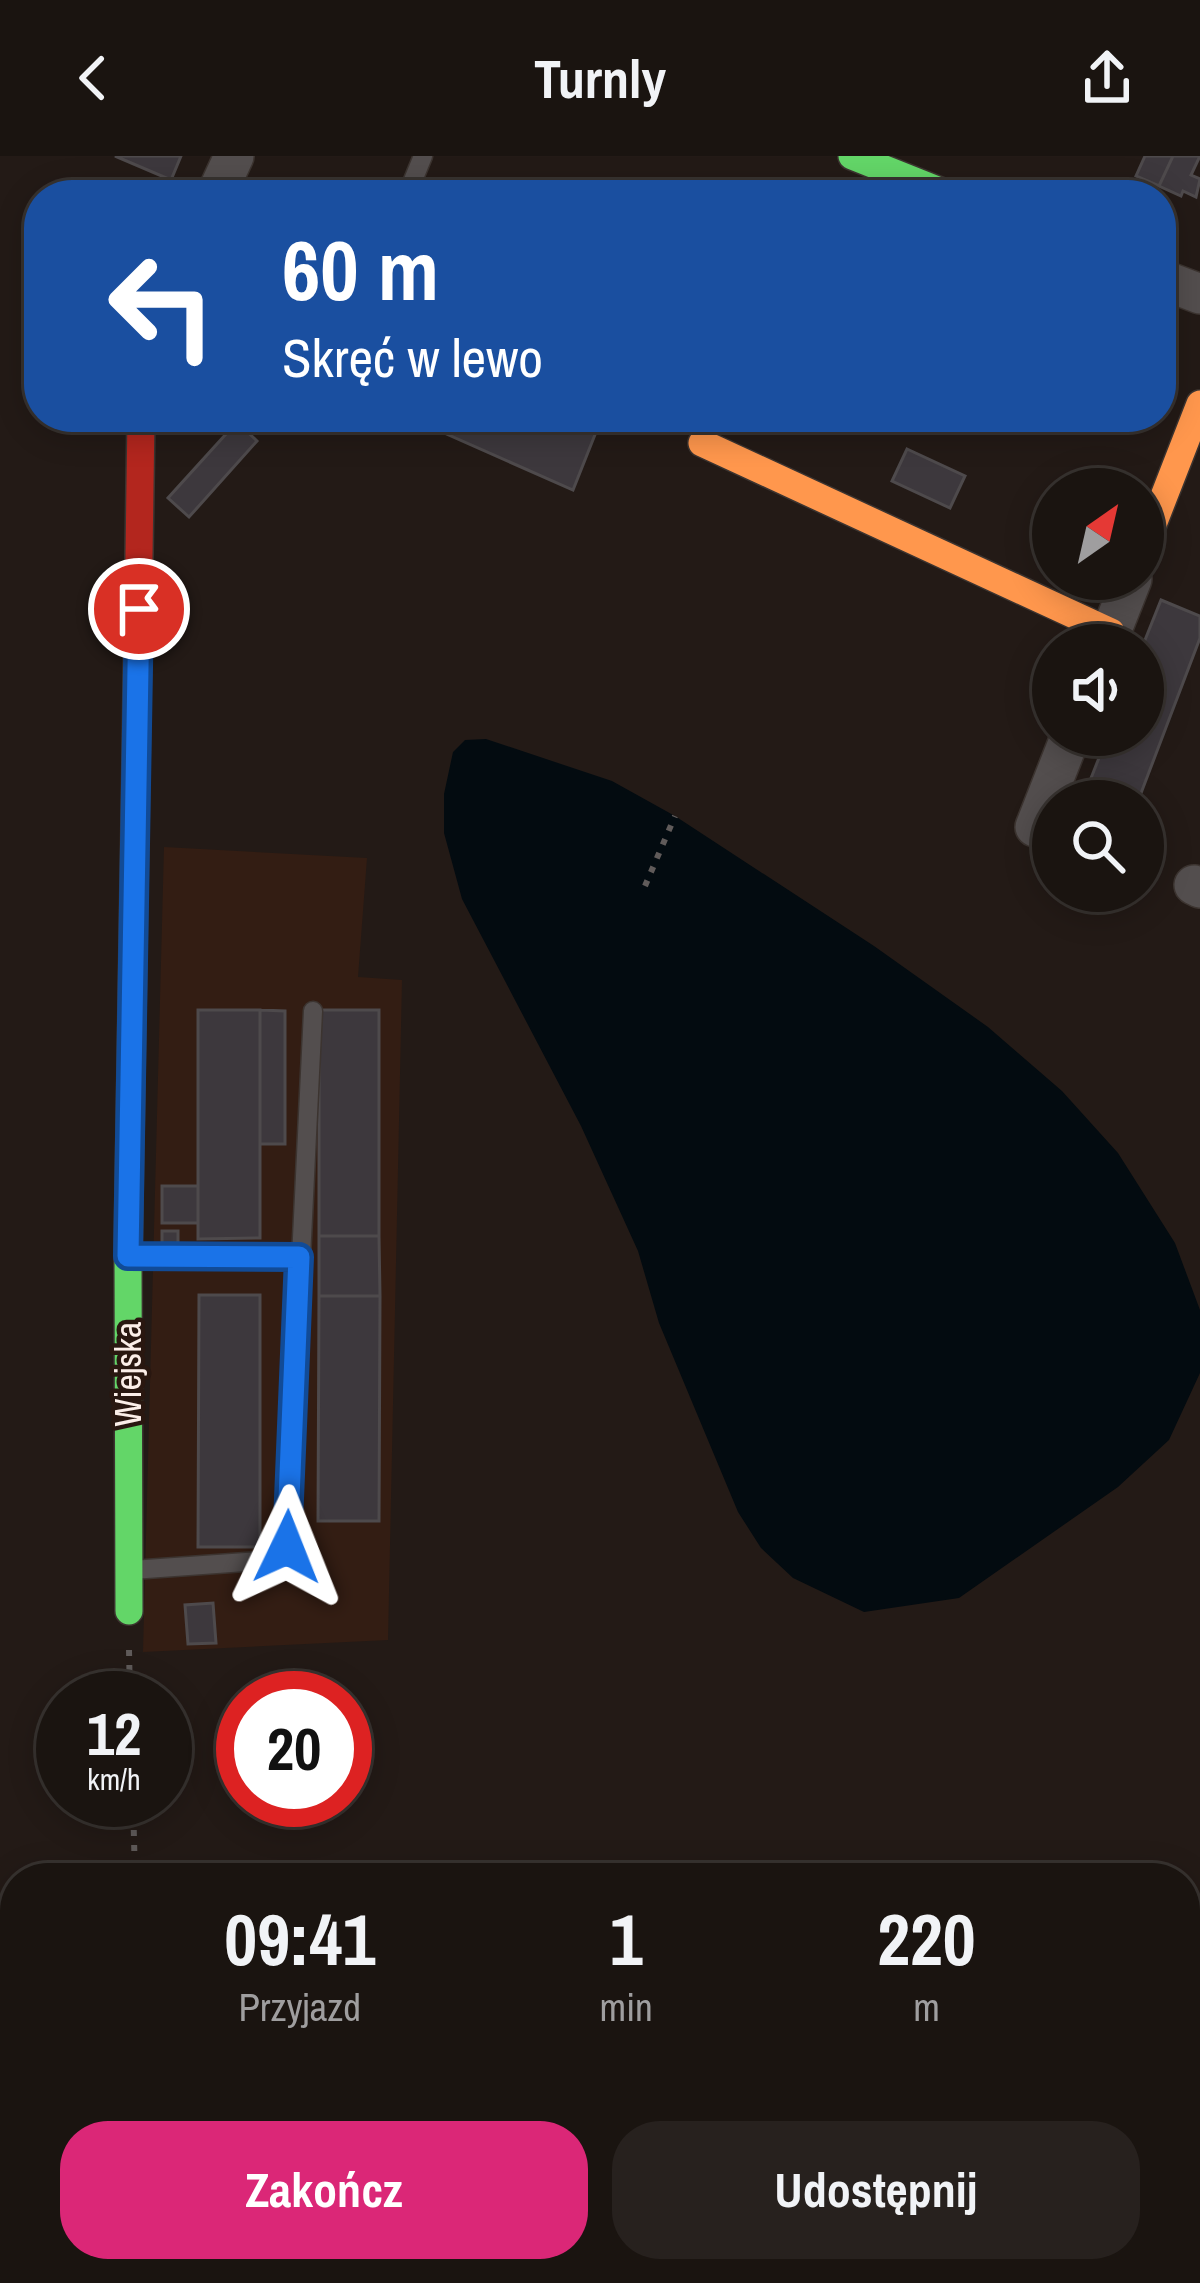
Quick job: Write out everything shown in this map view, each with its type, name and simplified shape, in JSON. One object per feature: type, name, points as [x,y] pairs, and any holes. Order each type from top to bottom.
[{"type":"street","points":[[852,156],[912,180]]},
{"type":"street","points":[[1164,496],[1200,404]]},
{"type":"street","name":"Wiejska","points":[[129,1611],[128,1256],[141,432]]},
{"type":"street","points":[[702,443],[1077,624]]},
{"type":"lane","points":[[129,1570],[275,1560],[287,1547],[313,1012]]},
{"type":"lane","points":[[128,1256],[299,1257]]},
{"type":"path","points":[[645,886],[675,816]]},
{"type":"path","points":[[129,1663],[129,1671]]},
{"type":"path","points":[[134,1827],[135,1863]]},
{"type":"shaded area","points":[[486,739],[612,781],[675,816],[988,1027],[1062,1091],[1118,1153],[1175,1243],[1200,1310],[1200,1373],[1169,1440],[1118,1487],[959,1598],[864,1612],[793,1578],[761,1548],[738,1512],[659,1323],[638,1251],[581,1126],[462,899],[444,833],[444,794],[453,752],[465,740]]},
{"type":"shaded area","points":[[164,847],[367,858],[358,977],[402,980],[388,1640],[143,1652]]},
{"type":"building","points":[[115,156],[181,156],[171,180]]},
{"type":"building","points":[[1145,156],[1173,156],[1162,180],[1136,176]]},
{"type":"building","points":[[1173,156],[1200,156],[1191,175],[1200,179],[1196,197],[1183,191],[1181,196],[1176,194],[1176,180],[1162,180]]},
{"type":"building","points":[[228,432],[248,432],[257,441],[189,517],[168,498]]},
{"type":"building","points":[[442,432],[596,432],[573,490]]},
{"type":"building","points":[[907,449],[965,476],[950,508],[892,481]]},
{"type":"building","points":[[1161,600],[1200,616],[1200,638],[1164,733],[1164,624],[1151,624]]},
{"type":"building","points":[[1100,756],[1155,756],[1146,780],[1090,780]]},
{"type":"building","points":[[198,1010],[260,1010],[260,1238],[198,1239]]},
{"type":"building","points":[[260,1010],[285,1011],[285,1144],[260,1144]]},
{"type":"building","points":[[319,1010],[379,1010],[379,1236],[319,1236]]},
{"type":"building","points":[[162,1186],[198,1186],[198,1223],[162,1223]]},
{"type":"building","points":[[162,1231],[178,1231],[178,1248],[162,1248]]},
{"type":"building","points":[[319,1236],[379,1236],[380,1296],[319,1296]]},
{"type":"building","points":[[199,1295],[260,1295],[260,1547],[198,1547]]},
{"type":"building","points":[[319,1296],[380,1296],[379,1521],[318,1521]]},
{"type":"building","points":[[213,1603],[216,1643],[188,1644],[185,1605]]},
{"type":"traffic: fast","points":[[852,156],[912,180]]},
{"type":"traffic: fast","points":[[129,1611],[128,1256],[136,762]]},
{"type":"traffic: slow","points":[[1164,496],[1200,404]]},
{"type":"traffic: slow","points":[[702,443],[1094,624]]},
{"type":"traffic: jam","points":[[136,762],[141,432]]},
{"type":"route","points":[[139,609],[128,1256],[299,1257],[287,1547]]}]
